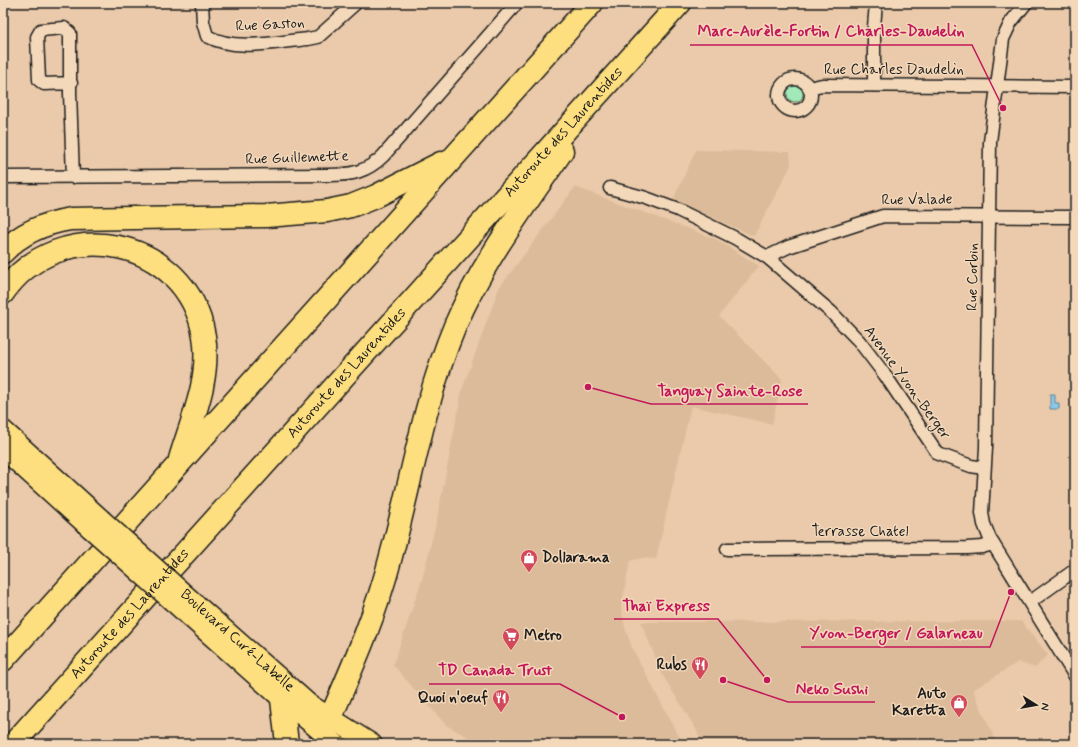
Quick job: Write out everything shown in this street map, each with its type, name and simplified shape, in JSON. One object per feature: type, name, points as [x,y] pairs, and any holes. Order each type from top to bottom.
[{"type":"highway","points":[[3,660],[592,3]]},
{"type":"highway","name":"Autoroute des Laurentides","points":[[13,744],[680,3]]},
{"type":"highway","points":[[327,735],[380,594],[392,555],[429,399],[441,361],[462,310],[483,270],[505,234],[612,79]]},
{"type":"highway","points":[[3,252],[31,231],[52,222],[66,220],[89,218],[266,216],[327,211],[370,199],[455,156]]},
{"type":"highway","points":[[3,293],[21,272],[41,258],[71,247],[87,244],[105,244],[130,249],[153,260],[172,275],[186,292],[199,316],[204,334],[206,356],[205,374],[201,393],[178,464]]},
{"type":"highway","points":[[30,744],[91,657]]},
{"type":"highway","points":[[282,699],[287,744]]},
{"type":"main road","name":"Boulevard Curé-Labelle","points":[[3,430],[96,524]]},
{"type":"main road","name":"Boulevard Curé-Labelle","points":[[3,449],[96,524],[177,596],[298,695],[327,735]]},
{"type":"main road","name":"Boulevard Curé-Labelle","points":[[177,596],[282,699],[327,735],[372,744]]},
{"type":"street","name":"Rue Gaston","points":[[202,3],[203,22],[207,36],[217,41],[240,45],[318,37],[356,3]]},
{"type":"street","name":"Rue Guillemette","points":[[3,177],[329,175],[348,174],[362,171],[376,163],[383,156],[517,3]]},
{"type":"street","points":[[874,85],[874,27],[876,3]]},
{"type":"street","name":"Rue Corbin","points":[[984,468],[990,216],[990,151],[1004,35],[1011,22],[1026,3]]},
{"type":"street","points":[[71,83],[44,84],[39,80],[37,37],[41,30],[64,28],[70,31],[73,177]]},
{"type":"street","name":"Rue Charles Daudelin","points":[[809,88],[822,86],[874,85],[1075,86]]},
{"type":"street","name":"Avenue Yvon-Berger","points":[[610,188],[646,198],[678,210],[735,238],[767,257],[831,312],[859,341],[885,375],[935,451],[948,459],[971,466],[984,468]]},
{"type":"street","name":"Rue Valade","points":[[767,257],[784,248],[878,217],[894,215],[1075,217]]},
{"type":"street","points":[[984,468],[983,518],[987,532],[1075,676]]},
{"type":"street","name":"Terrasse Chatel","points":[[727,549],[978,548],[993,544]]},
{"type":"street","points":[[1030,602],[1075,570]]},
{"type":"shaded area","points":[[696,150],[790,152],[791,165],[754,236],[673,200]]},
{"type":"shaded area","points":[[575,187],[716,239],[759,266],[719,316],[782,379],[772,424],[691,406],[656,559],[642,558],[630,561],[621,608],[625,627],[632,648],[683,744],[481,744],[446,725],[393,665],[422,580],[437,519],[462,390],[499,288]]},
{"type":"shaded area","points":[[1021,621],[1048,655],[1035,668],[1018,662],[973,690],[997,744],[702,744],[696,729],[663,676],[641,622]]},
{"type":"green space","points":[[795,86],[801,88],[803,94],[801,100],[795,102],[789,100],[787,94],[789,88]]},
{"type":"water","points":[[1050,394],[1055,394],[1055,403],[1059,403],[1059,409],[1050,409]]},
{"type":"place","name":"Marc-Aurèle-Fortin / Charles-Daudelin","points":[[1003,108]]},
{"type":"place","name":"Tanguay Sainte-Rose","points":[[588,387]]},
{"type":"place","name":"Dollarama","points":[[529,573]]},
{"type":"place","name":"Yvon-Berger / Galarneau","points":[[1011,592]]},
{"type":"place","name":"Metro","points":[[511,651]]},
{"type":"place","name":"Rubs","points":[[700,680]]},
{"type":"place","name":"Neko Sushi","points":[[723,680]]},
{"type":"place","name":"Thaï Express","points":[[767,680]]},
{"type":"place","name":"Quoi n'oeuf","points":[[501,713]]},
{"type":"place","name":"TD Canada Trust","points":[[622,717]]},
{"type":"place","name":"Auto Karetta","points":[[959,718]]}]
